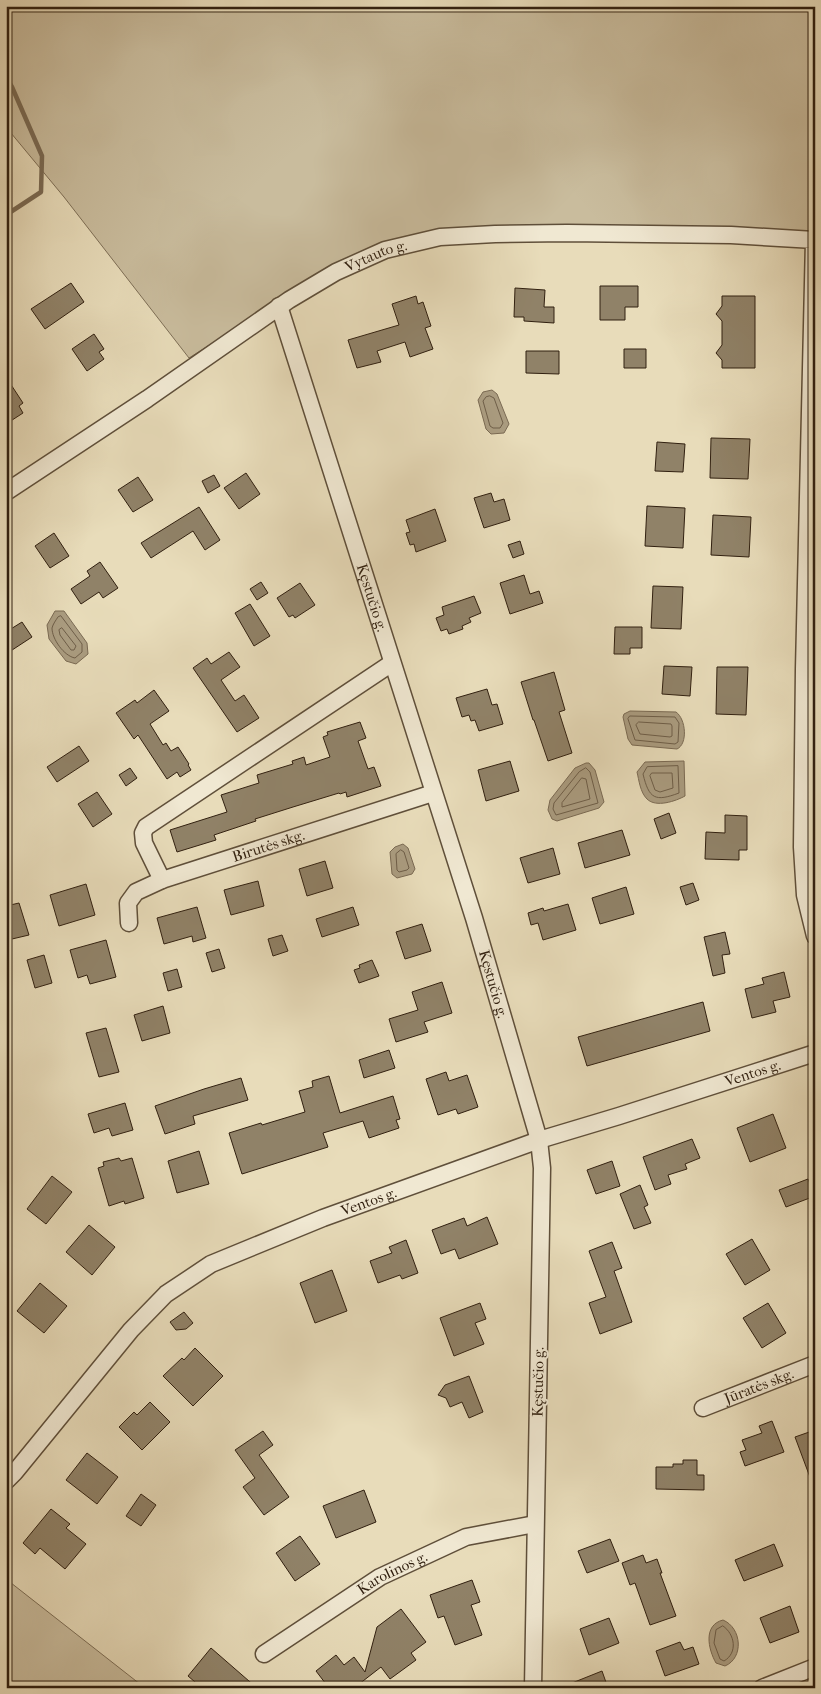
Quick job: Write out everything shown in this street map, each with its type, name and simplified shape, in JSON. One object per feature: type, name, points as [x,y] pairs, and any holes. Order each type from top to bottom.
[{"type":"street","name":"Vytauto g.","points":[[6,492],[146,399],[279,306],[336,272],[385,250],[440,237],[495,234],[732,235],[814,240]]},
{"type":"street","points":[[814,240],[804,669],[802,847],[806,895],[815,936]]},
{"type":"street","name":"Kęstučio g.","points":[[279,306],[476,928],[539,1140],[542,1168],[533,1688]]},
{"type":"street","points":[[162,880],[144,843],[142,833],[146,827],[392,663]]},
{"type":"street","name":"Birutės skg.","points":[[129,922],[128,904],[136,892],[162,880],[433,793]]},
{"type":"street","name":"Ventos g.","points":[[6,1481],[131,1330],[166,1294],[211,1264],[323,1218],[539,1140],[815,1053]]},
{"type":"street","name":"Jūratės skg.","points":[[703,1408],[815,1364]]},
{"type":"street","name":"Karolinos g.","points":[[264,1654],[386,1574],[466,1537],[535,1524]]},
{"type":"street","points":[[762,1688],[815,1667]]},
{"type":"shaded area","points":[[6,6],[815,6],[815,233],[472,229],[321,274],[189,358],[64,197],[6,127]]},
{"type":"shaded area","points":[[6,1579],[145,1688],[6,1688]]},
{"type":"water","points":[[492,390],[497,394],[509,424],[504,433],[491,434],[486,429],[478,400],[483,392]]},
{"type":"water","points":[[55,611],[64,611],[87,643],[88,654],[76,664],[66,661],[49,639],[47,625]]},
{"type":"water","points":[[630,711],[676,712],[684,725],[684,737],[681,746],[677,749],[632,745],[628,739],[623,717],[624,714]]},
{"type":"water","points":[[684,761],[685,796],[671,802],[661,803],[651,802],[647,799],[641,789],[637,772],[645,762]]},
{"type":"water","points":[[589,763],[595,770],[604,802],[599,808],[557,821],[552,819],[548,810],[550,800],[575,768]]},
{"type":"water","points":[[403,844],[408,848],[415,869],[412,874],[397,878],[392,874],[390,852],[395,847]]},
{"type":"water","points":[[723,1620],[734,1629],[738,1643],[735,1657],[725,1666],[716,1663],[709,1645],[712,1627]]},
{"type":"building","points":[[71,283],[84,302],[45,329],[31,309]]},
{"type":"building","points":[[600,286],[638,286],[638,307],[625,307],[625,320],[600,320]]},
{"type":"building","points":[[515,288],[545,290],[544,307],[554,307],[554,323],[524,321],[524,317],[514,317]]},
{"type":"building","points":[[416,296],[418,304],[423,302],[431,326],[425,328],[433,349],[410,357],[405,342],[377,351],[381,362],[357,368],[348,340],[399,325],[392,304]]},
{"type":"building","points":[[722,296],[755,296],[755,368],[722,368],[722,360],[716,353],[722,345],[722,321],[716,314],[722,306]]},
{"type":"building","points":[[94,334],[104,349],[99,352],[104,359],[87,371],[72,349]]},
{"type":"building","points":[[624,349],[646,349],[646,368],[624,368]]},
{"type":"building","points":[[526,351],[559,351],[559,374],[526,373]]},
{"type":"building","points":[[6,377],[23,403],[19,406],[23,413],[6,424]]},
{"type":"building","points":[[711,438],[750,439],[748,479],[710,478]]},
{"type":"building","points":[[657,442],[685,444],[683,472],[655,471]]},
{"type":"building","points":[[246,473],[260,494],[239,509],[224,488]]},
{"type":"building","points":[[214,475],[220,486],[208,493],[202,481]]},
{"type":"building","points":[[138,477],[153,500],[133,512],[118,490]]},
{"type":"building","points":[[491,493],[494,502],[504,499],[510,520],[484,528],[474,498]]},
{"type":"building","points":[[647,506],[685,508],[683,548],[645,546]]},
{"type":"building","points":[[199,507],[220,540],[205,550],[193,531],[151,558],[141,543]]},
{"type":"building","points":[[435,509],[446,541],[416,552],[414,544],[410,545],[406,533],[410,532],[406,520]]},
{"type":"building","points":[[713,515],[751,517],[749,557],[711,555]]},
{"type":"building","points":[[54,533],[69,556],[50,568],[35,546]]},
{"type":"building","points":[[520,541],[524,554],[513,558],[508,545]]},
{"type":"building","points":[[100,562],[118,588],[103,598],[99,592],[81,604],[71,589],[90,576],[87,571]]},
{"type":"building","points":[[524,575],[530,594],[539,591],[543,603],[510,614],[500,583]]},
{"type":"building","points":[[261,582],[268,593],[257,600],[250,589]]},
{"type":"building","points":[[300,583],[315,605],[295,618],[293,615],[289,617],[277,598]]},
{"type":"building","points":[[653,586],[683,587],[681,629],[651,628]]},
{"type":"building","points":[[474,596],[481,613],[469,618],[471,622],[462,626],[463,629],[449,634],[447,629],[441,631],[436,618],[444,615],[442,607]]},
{"type":"building","points":[[250,604],[270,636],[254,646],[235,613]]},
{"type":"building","points":[[22,622],[32,637],[6,654],[6,632]]},
{"type":"building","points":[[615,627],[642,627],[642,648],[630,648],[630,654],[614,654]]},
{"type":"building","points":[[229,652],[240,667],[221,680],[235,701],[244,695],[259,718],[237,732],[193,668],[207,658],[211,664]]},
{"type":"building","points":[[664,666],[692,667],[690,696],[662,694]]},
{"type":"building","points":[[717,667],[748,667],[746,715],[716,714]]},
{"type":"building","points":[[554,672],[565,710],[559,712],[572,753],[548,761],[521,682]]},
{"type":"building","points":[[487,689],[492,705],[497,704],[503,724],[479,731],[475,720],[471,721],[469,715],[462,717],[456,698]]},
{"type":"building","points":[[154,690],[169,711],[150,724],[163,745],[166,743],[171,751],[178,747],[189,764],[191,770],[180,777],[177,772],[167,779],[138,735],[134,739],[116,713],[135,700],[137,703]]},
{"type":"building","points":[[360,722],[366,738],[358,741],[368,769],[374,767],[381,786],[347,797],[346,792],[339,793],[255,819],[256,821],[214,835],[216,840],[177,852],[170,830],[227,812],[221,795],[259,783],[257,775],[293,764],[292,761],[304,757],[306,765],[330,757],[323,737],[328,735],[327,732]]},
{"type":"building","points":[[79,746],[89,761],[57,782],[47,767]]},
{"type":"building","points":[[510,761],[519,791],[486,801],[478,770]]},
{"type":"building","points":[[130,768],[137,778],[126,786],[119,775]]},
{"type":"building","points":[[97,792],[112,814],[93,827],[78,804]]},
{"type":"building","points":[[669,813],[676,833],[661,839],[654,819]]},
{"type":"building","points":[[725,815],[747,816],[747,850],[739,850],[739,860],[705,859],[706,832],[725,833]]},
{"type":"building","points":[[622,830],[630,855],[585,868],[578,843]]},
{"type":"building","points":[[553,848],[560,874],[528,883],[520,858]]},
{"type":"building","points":[[325,861],[333,888],[307,896],[299,869]]},
{"type":"building","points":[[258,881],[264,906],[231,915],[224,890]]},
{"type":"building","points":[[693,883],[699,900],[686,905],[680,887]]},
{"type":"building","points":[[86,884],[95,915],[59,926],[50,895]]},
{"type":"building","points":[[626,887],[634,914],[600,924],[592,898]]},
{"type":"building","points":[[19,903],[29,935],[12,939],[6,919],[6,906]]},
{"type":"building","points":[[568,904],[576,930],[543,940],[538,923],[531,925],[528,913],[543,908],[544,911]]},
{"type":"building","points":[[197,907],[206,938],[193,942],[192,936],[164,944],[157,918]]},
{"type":"building","points":[[353,907],[359,925],[322,937],[316,919]]},
{"type":"building","points":[[422,924],[431,951],[405,959],[396,932]]},
{"type":"building","points":[[725,932],[730,954],[722,955],[725,973],[713,976],[704,937]]},
{"type":"building","points":[[282,935],[288,951],[273,956],[268,939]]},
{"type":"building","points":[[106,940],[116,977],[90,984],[87,975],[78,978],[70,950]]},
{"type":"building","points":[[219,949],[225,968],[212,972],[206,953]]},
{"type":"building","points":[[44,955],[52,983],[35,988],[27,960]]},
{"type":"building","points":[[372,960],[379,976],[359,983],[354,970],[360,968],[359,965]]},
{"type":"building","points":[[177,969],[182,987],[168,991],[163,973]]},
{"type":"building","points":[[784,972],[790,997],[773,1001],[776,1012],[752,1018],[745,989],[764,984],[762,978]]},
{"type":"building","points":[[442,982],[452,1013],[424,1022],[428,1032],[396,1042],[389,1019],[418,1010],[412,992]]},
{"type":"building","points":[[703,1002],[710,1031],[587,1066],[578,1037]]},
{"type":"building","points":[[163,1006],[170,1033],[142,1041],[134,1015]]},
{"type":"building","points":[[106,1028],[119,1072],[99,1077],[86,1033]]},
{"type":"building","points":[[389,1050],[395,1068],[364,1078],[359,1060]]},
{"type":"building","points":[[446,1072],[449,1081],[467,1075],[478,1107],[458,1114],[456,1109],[438,1115],[426,1079]]},
{"type":"building","points":[[329,1076],[340,1113],[393,1096],[400,1119],[396,1120],[399,1128],[369,1138],[363,1121],[323,1133],[328,1147],[242,1174],[229,1133],[305,1112],[299,1091],[313,1087],[312,1081]]},
{"type":"building","points":[[241,1078],[248,1100],[193,1116],[195,1124],[165,1134],[155,1106]]},
{"type":"building","points":[[125,1103],[133,1130],[112,1136],[109,1128],[94,1133],[88,1114]]},
{"type":"building","points":[[773,1114],[786,1148],[750,1162],[737,1128]]},
{"type":"building","points":[[692,1139],[700,1158],[685,1164],[687,1169],[668,1175],[671,1184],[655,1190],[643,1157]]},
{"type":"building","points":[[199,1151],[209,1184],[177,1193],[168,1161]]},
{"type":"building","points":[[119,1158],[121,1161],[132,1158],[144,1198],[125,1204],[124,1201],[109,1206],[98,1168],[104,1166],[103,1162]]},
{"type":"building","points":[[612,1161],[620,1186],[596,1194],[587,1170]]},
{"type":"building","points":[[52,1176],[72,1192],[46,1224],[27,1209]]},
{"type":"building","points":[[808,1179],[815,1196],[786,1207],[779,1190]]},
{"type":"building","points":[[640,1185],[648,1205],[644,1207],[651,1223],[634,1229],[620,1194]]},
{"type":"building","points":[[487,1217],[498,1244],[459,1259],[455,1249],[441,1254],[432,1230],[464,1218],[467,1226]]},
{"type":"building","points":[[89,1225],[115,1247],[92,1275],[66,1252]]},
{"type":"building","points":[[752,1239],[770,1270],[745,1285],[726,1254]]},
{"type":"building","points":[[406,1240],[418,1273],[402,1279],[400,1275],[378,1283],[370,1261],[392,1253],[389,1247]]},
{"type":"building","points":[[612,1242],[622,1268],[614,1271],[632,1322],[600,1334],[589,1303],[606,1297],[589,1251]]},
{"type":"building","points":[[332,1270],[347,1311],[315,1323],[300,1283]]},
{"type":"building","points":[[40,1283],[67,1306],[44,1333],[17,1311]]},
{"type":"building","points":[[480,1303],[486,1319],[475,1323],[484,1344],[454,1356],[440,1318]]},
{"type":"building","points":[[768,1303],[786,1333],[762,1348],[743,1318]]},
{"type":"building","points":[[184,1312],[193,1323],[186,1329],[176,1330],[170,1322]]},
{"type":"building","points":[[195,1348],[223,1376],[193,1406],[163,1376],[182,1358],[184,1360]]},
{"type":"building","points":[[469,1376],[483,1412],[469,1418],[462,1402],[450,1407],[446,1398],[438,1395],[445,1385]]},
{"type":"building","points":[[150,1402],[170,1422],[142,1450],[119,1427],[134,1412],[137,1415]]},
{"type":"building","points":[[772,1421],[784,1452],[745,1466],[740,1452],[746,1450],[742,1440],[762,1433],[759,1426]]},
{"type":"building","points":[[815,1430],[815,1487],[814,1488],[795,1437]]},
{"type":"building","points":[[263,1431],[273,1445],[259,1455],[289,1497],[264,1515],[243,1487],[255,1478],[235,1450]]},
{"type":"building","points":[[87,1453],[118,1477],[97,1504],[66,1480]]},
{"type":"building","points":[[683,1460],[697,1460],[697,1475],[704,1475],[704,1490],[656,1489],[656,1467],[673,1467],[673,1464],[683,1464]]},
{"type":"building","points":[[364,1490],[376,1522],[336,1538],[323,1506]]},
{"type":"building","points":[[141,1494],[156,1505],[141,1526],[126,1516]]},
{"type":"building","points":[[51,1509],[70,1524],[66,1528],[86,1544],[65,1569],[40,1548],[35,1554],[23,1543]]},
{"type":"building","points":[[300,1536],[320,1564],[295,1581],[276,1553]]},
{"type":"building","points":[[610,1539],[619,1561],[587,1573],[578,1551]]},
{"type":"building","points":[[774,1544],[783,1566],[744,1581],[735,1560]]},
{"type":"building","points":[[643,1555],[646,1563],[657,1559],[662,1573],[660,1573],[676,1616],[650,1625],[635,1583],[630,1585],[622,1563]]},
{"type":"building","points":[[472,1580],[480,1602],[471,1605],[482,1635],[455,1645],[444,1616],[438,1618],[430,1595]]},
{"type":"building","points":[[790,1606],[799,1632],[770,1643],[760,1618]]},
{"type":"building","points":[[401,1609],[426,1642],[411,1653],[416,1660],[390,1679],[381,1667],[354,1688],[329,1688],[316,1671],[336,1655],[344,1665],[354,1657],[365,1672],[377,1627]]},
{"type":"building","points":[[609,1618],[619,1643],[589,1655],[580,1629]]},
{"type":"building","points":[[680,1642],[684,1650],[693,1647],[699,1664],[665,1676],[656,1651]]},
{"type":"building","points":[[211,1648],[257,1688],[202,1688],[188,1676]]},
{"type":"building","points":[[602,1671],[608,1688],[562,1688],[562,1687]]},
{"type":"waterway","points":[[6,77],[42,156],[41,192],[6,215]]}]
